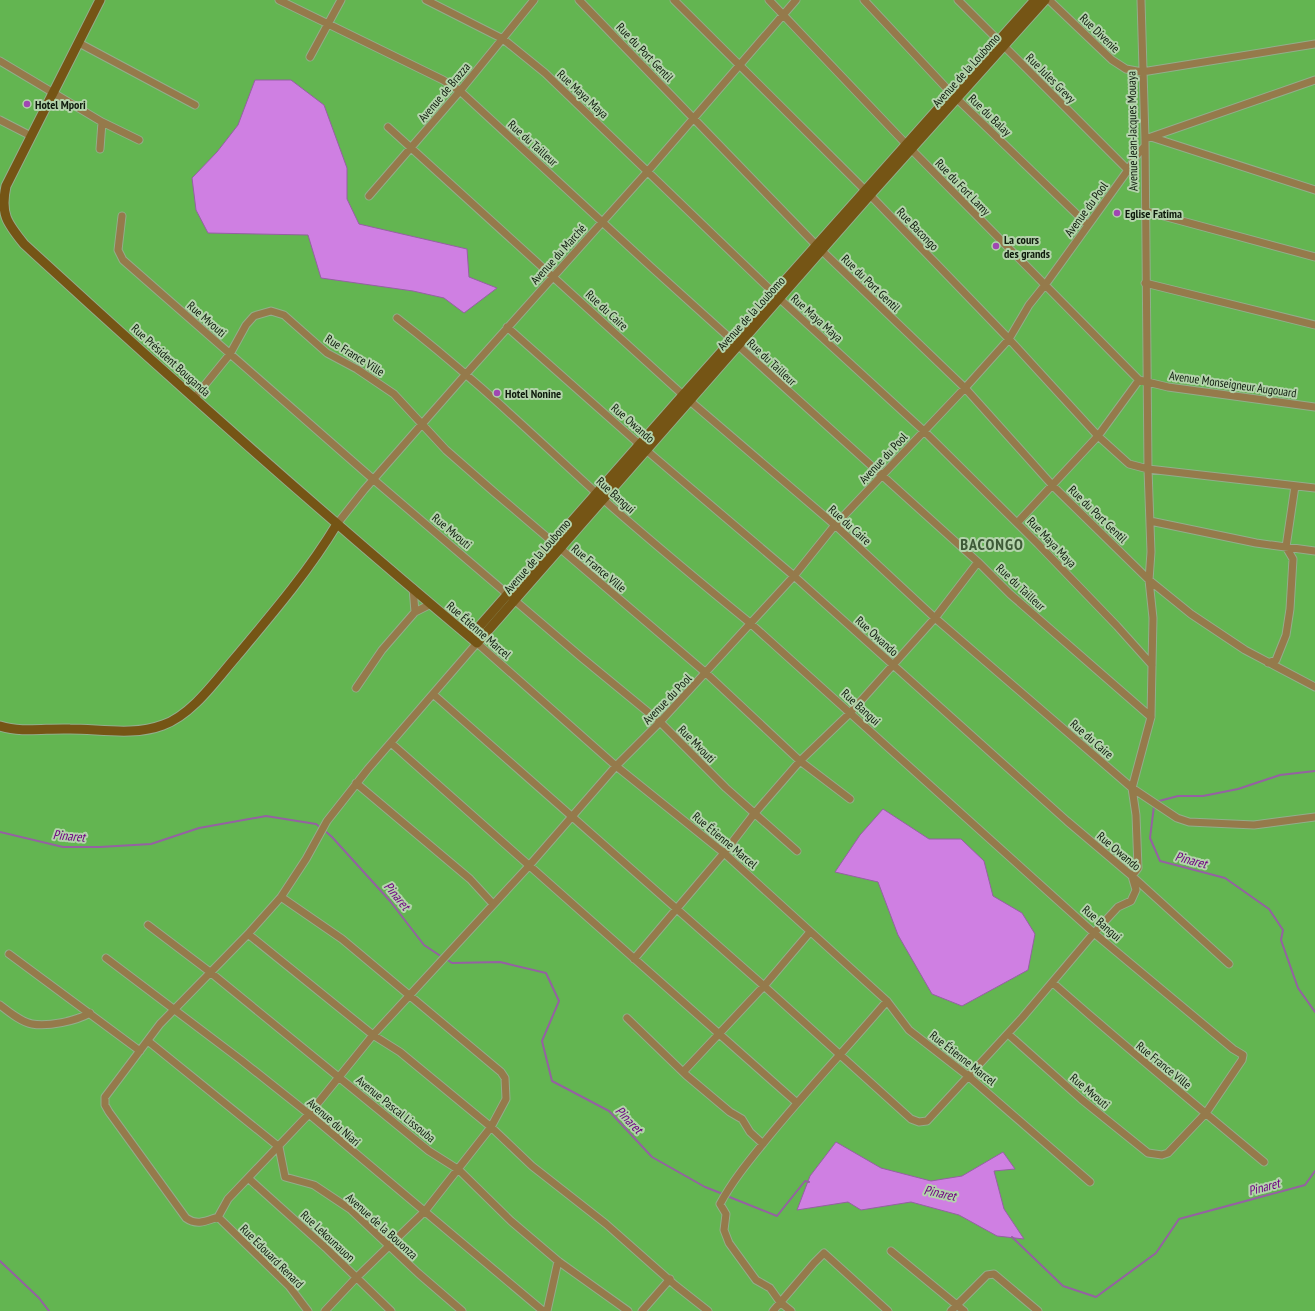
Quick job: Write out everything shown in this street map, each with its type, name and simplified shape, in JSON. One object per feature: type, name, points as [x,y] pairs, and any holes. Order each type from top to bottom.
[{"type":"street","points":[[1,204],[6,186],[30,136],[54,93],[63,70],[79,43],[100,0]]},
{"type":"street","name":"Rue du Tailleur","points":[[279,0],[443,80],[460,91],[735,343],[978,562],[1010,594],[1151,717]]},
{"type":"street","points":[[310,57],[326,24],[341,0]]},
{"type":"street","name":"Rue Maya Maya","points":[[426,0],[503,39],[545,74],[648,171],[776,296],[924,431],[1017,523],[1117,626],[1152,665]]},
{"type":"street","name":"Avenue de Brazza","points":[[368,196],[460,91],[534,0]]},
{"type":"street","name":"Rue du Port Gentil","points":[[579,0],[819,248],[965,388],[1053,486],[1149,580],[1219,634],[1268,663],[1315,687]]},
{"type":"street","name":"Rue Bacongo","points":[[674,0],[867,193],[1008,339],[1098,436],[1129,464],[1148,469],[1315,488]]},
{"type":"street","name":"Rue du Fort Lamy","points":[[769,0],[909,147],[1045,285],[1140,380],[1147,382]]},
{"type":"street","name":"Avenue du Marché","points":[[337,524],[422,424],[507,327],[648,171],[739,64],[796,0]]},
{"type":"street","name":"Rue du Balay","points":[[864,0],[954,96],[1088,225]]},
{"type":"street","name":"Rue Jules Grevy","points":[[958,0],[1128,170]]},
{"type":"street","name":"Avenue de la Loubomo","points":[[1001,44],[1034,0]]},
{"type":"street","name":"Avenue de la Loubomo","points":[[473,640],[600,495],[639,444],[686,398],[954,96],[1001,44],[1045,0]]},
{"type":"street","name":"Rue Divenie","points":[[1049,0],[1112,60],[1126,69],[1142,72]]},
{"type":"street","name":"Avenue Jean-Jacques Mouaya","points":[[1132,788],[1151,717],[1152,665],[1152,618],[1149,580],[1150,522],[1145,283],[1144,147],[1148,138],[1142,72],[1141,0]]},
{"type":"street","points":[[79,43],[194,105]]},
{"type":"street","points":[[1142,72],[1315,44]]},
{"type":"street","points":[[0,61],[102,122],[139,140]]},
{"type":"street","points":[[1148,138],[1315,80]]},
{"type":"street","points":[[0,120],[30,136]]},
{"type":"street","points":[[100,149],[102,122]]},
{"type":"street","name":"Rue du Caire","points":[[388,127],[554,276],[686,398],[834,525],[935,618],[1132,788],[1177,818],[1190,822],[1254,825],[1315,817]]},
{"type":"street","points":[[1148,138],[1315,190]]},
{"type":"street","name":"Avenue du Pool","points":[[218,1217],[228,1199],[279,1147],[340,1077],[373,1035],[528,867],[616,766],[706,673],[794,576],[834,525],[965,388],[1008,339],[1029,305],[1144,147]]},
{"type":"street","name":"Rue Président Bouganda","points":[[1,204],[7,223],[24,244],[337,524]]},
{"type":"street","points":[[1145,211],[1315,257]]},
{"type":"street","name":"Rue Mvouti","points":[[122,216],[118,250],[120,256],[374,480],[512,596],[581,657],[660,722],[754,814],[798,852]]},
{"type":"street","points":[[1145,283],[1315,325]]},
{"type":"street","name":"Rue France Ville","points":[[230,354],[239,336],[254,316],[271,310],[278,312],[327,353],[358,369],[394,394],[446,450],[555,546],[706,673],[800,761],[850,799]]},
{"type":"street","name":"Rue Bangui","points":[[396,318],[466,374],[600,495],[697,580],[750,623],[1094,933],[1233,1049],[1243,1055],[1242,1060],[1206,1112]]},
{"type":"street","name":"Rue Owando","points":[[507,327],[639,444],[794,576],[1229,964]]},
{"type":"street","points":[[195,397],[230,354]]},
{"type":"street","points":[[1017,523],[1098,436],[1140,380]]},
{"type":"street","name":"Avenue Monseigneur Augouard","points":[[1147,382],[1168,387],[1315,407]]},
{"type":"street","name":"Avenue de la Loubomo","points":[[600,495],[647,450],[686,398]]},
{"type":"street","points":[[1268,663],[1276,660],[1286,635],[1290,609],[1293,559],[1286,548],[1295,486]]},
{"type":"street","points":[[1150,522],[1286,548],[1315,551]]},
{"type":"street","points":[[0,726],[23,729],[122,731],[144,730],[173,721],[182,715],[200,697],[259,630],[310,566],[337,524]]},
{"type":"street","name":"Rue Étienne Marcel","points":[[337,524],[473,640],[616,766],[724,853],[887,1001],[909,1030],[968,1076],[1090,1182]]},
{"type":"street","points":[[634,958],[800,761],[850,713],[935,618],[978,562]]},
{"type":"street","points":[[413,588],[415,612]]},
{"type":"street","points":[[356,688],[382,650],[415,612],[431,604]]},
{"type":"street","points":[[218,1217],[199,1223],[191,1222],[186,1218],[105,1105],[105,1097],[174,1009],[248,934],[281,897],[306,859],[327,821],[356,783],[467,655],[473,640]]},
{"type":"street","points":[[434,694],[764,986],[911,1119],[919,1122],[927,1121],[1008,1034],[1118,907],[1131,901],[1136,890],[1132,876],[1138,868],[1136,815],[1132,788]]},
{"type":"street","points":[[391,743],[528,867],[634,958],[796,1102]]},
{"type":"street","points":[[356,783],[470,879],[493,904]]},
{"type":"street","points":[[281,897],[342,939],[501,1072],[505,1078],[506,1099],[490,1127],[459,1170],[425,1211],[356,1278],[325,1311]]},
{"type":"street","name":"Avenue Pascal Lissouba","points":[[148,925],[210,972],[429,1151],[459,1170],[511,1221],[558,1261],[628,1311]]},
{"type":"street","points":[[684,1071],[764,986],[810,932]]},
{"type":"street","points":[[248,934],[373,1035],[400,1052],[490,1127],[532,1166],[606,1224],[675,1285],[708,1311]]},
{"type":"street","points":[[9,954],[140,1051]]},
{"type":"street","name":"Avenue du Niari","points":[[106,958],[308,1114],[543,1311]]},
{"type":"street","name":"Rue France Ville","points":[[1053,983],[1126,1048],[1206,1112],[1264,1162]]},
{"type":"street","points":[[791,1311],[780,1302],[770,1288],[756,1280],[729,1243],[724,1230],[726,1214],[720,1204],[729,1188],[796,1102],[840,1056],[887,1001]]},
{"type":"street","points":[[0,1005],[25,1021],[36,1025],[70,1021],[90,1013]]},
{"type":"street","points":[[627,1018],[730,1112],[742,1119],[750,1132],[763,1144]]},
{"type":"street","name":"Rue Mvouti","points":[[1008,1034],[1081,1099],[1148,1154],[1162,1155],[1168,1153],[1206,1112]]},
{"type":"street","points":[[148,1041],[279,1147]]},
{"type":"street","name":"Avenue de la Bouonza","points":[[279,1147],[285,1177],[314,1185],[350,1209],[418,1273],[462,1311]]},
{"type":"street","name":"Rue Lekounauon","points":[[248,1178],[328,1249],[356,1278],[392,1311]]},
{"type":"street","name":"Rue Edouard Renard","points":[[218,1217],[289,1286],[308,1311]]},
{"type":"street","points":[[891,1251],[964,1311]]},
{"type":"street","points":[[773,1311],[824,1253],[888,1311]]},
{"type":"street","points":[[547,1311],[558,1261]]},
{"type":"street","points":[[951,1311],[987,1275],[994,1274],[1038,1311]]},
{"type":"street","points":[[642,1311],[670,1279]]},
{"type":"green space","points":[[0,0],[1315,0],[1315,1311],[0,1311]]},
{"type":"water","points":[[255,80],[291,80],[324,105],[347,168],[347,199],[359,224],[467,249],[469,277],[497,288],[464,313],[444,298],[413,291],[321,278],[308,235],[208,233],[196,210],[192,178],[217,152],[238,125]]},
{"type":"water","points":[[883,809],[929,839],[961,839],[984,861],[993,896],[1022,913],[1035,934],[1028,970],[962,1006],[932,994],[898,935],[878,882],[835,872],[860,835]]},
{"type":"water","points":[[836,1142],[881,1168],[931,1181],[962,1176],[1003,1152],[1015,1169],[994,1171],[1004,1209],[1024,1239],[997,1236],[959,1215],[911,1202],[861,1210],[848,1202],[797,1210],[810,1176]]},
{"type":"waterway","name":"Pinaret","points":[[1157,803],[1159,801],[1178,796],[1203,796],[1238,789],[1280,775],[1315,771]]},
{"type":"waterway","name":"Pinaret","points":[[1154,806],[1150,838],[1160,861],[1225,878],[1269,909],[1283,930],[1281,940],[1298,988],[1315,1012]]},
{"type":"waterway","name":"Pinaret","points":[[0,832],[63,847],[100,847],[151,844],[199,828],[266,816],[316,824],[321,828]]},
{"type":"waterway","name":"Pinaret","points":[[324,830],[390,901],[424,945],[442,957]]},
{"type":"waterway","name":"Pinaret","points":[[446,959],[452,963],[500,962],[546,973],[559,1001],[542,1041],[552,1081],[609,1111],[652,1157],[705,1187],[723,1194]]},
{"type":"waterway","name":"Pinaret","points":[[1012,1237],[1063,1286],[1096,1297],[1156,1253],[1179,1219],[1305,1185],[1315,1171]]},
{"type":"waterway","name":"Pinaret","points":[[727,1196],[777,1216],[805,1181],[809,1182]]},
{"type":"waterway","points":[[0,1261],[39,1298],[49,1311]]},
{"type":"place","name":"Hotel Mpori","points":[[27,104]]},
{"type":"place","name":"Eglise Fatima","points":[[1117,213]]},
{"type":"place","name":"La cours des grands","points":[[996,246]]},
{"type":"place","name":"Hotel Nonine","points":[[497,393]]},
{"type":"district","name":"BACONGO","points":[[992,544]]}]
